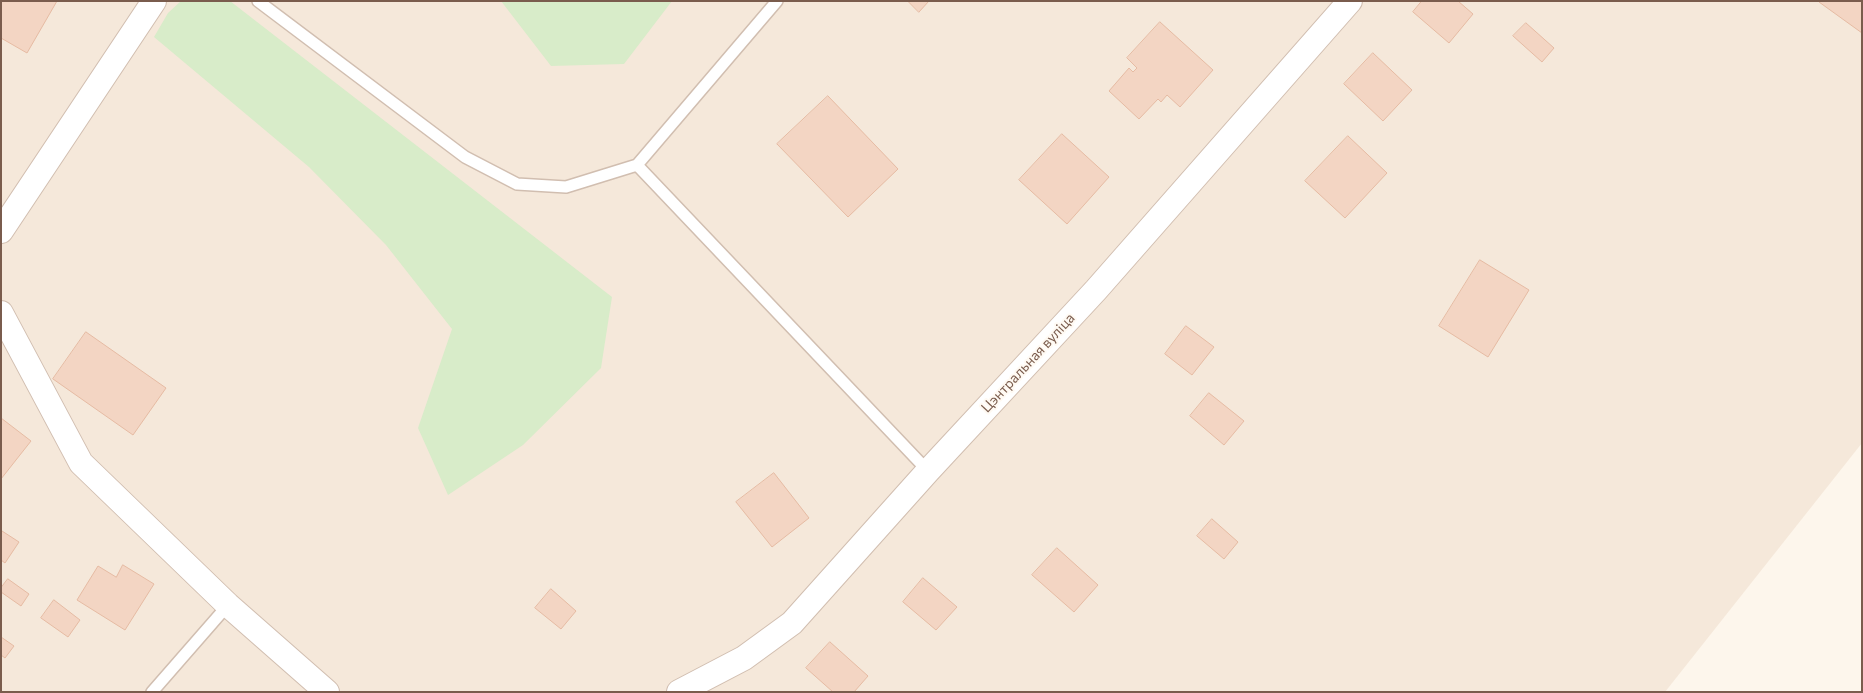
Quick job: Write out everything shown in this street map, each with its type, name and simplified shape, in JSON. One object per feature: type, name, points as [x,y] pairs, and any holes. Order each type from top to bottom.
[{"type":"street","points":[[1,231],[154,1]]},
{"type":"street","name":"Цэнтральная вуліца","points":[[678,692],[744,658],[792,623],[928,470],[1096,290],[1350,1]]},
{"type":"street","points":[[1,313],[80,463],[228,605],[327,692]]},
{"type":"lane","points":[[258,1],[465,157],[517,184],[566,186],[637,164],[777,1]]},
{"type":"lane","points":[[637,164],[928,470]]},
{"type":"lane","points":[[152,692],[228,605]]},
{"type":"shaded area","points":[[1,1],[1862,1],[1862,443],[1665,692],[1,692]]},
{"type":"green space","points":[[181,1],[230,1],[612,297],[601,368],[523,445],[448,495],[418,428],[452,329],[386,245],[309,167],[154,37],[168,13]]},
{"type":"green space","points":[[501,1],[672,1],[624,64],[551,66]]},
{"type":"building","points":[[1,1],[57,1],[27,53],[1,38]]},
{"type":"building","points":[[908,1],[929,1],[919,12]]},
{"type":"building","points":[[1422,1],[1458,1],[1473,14],[1449,43],[1413,12]]},
{"type":"building","points":[[1819,1],[1862,1],[1862,33],[1819,2]]},
{"type":"building","points":[[1160,22],[1213,70],[1180,107],[1167,95],[1161,102],[1158,99],[1139,119],[1109,91],[1129,68],[1133,72],[1137,68],[1127,58]]},
{"type":"building","points":[[1526,23],[1554,48],[1542,62],[1513,36]]},
{"type":"building","points":[[1373,53],[1412,90],[1383,121],[1344,84]]},
{"type":"building","points":[[828,96],[898,169],[848,217],[777,144]]},
{"type":"building","points":[[1062,134],[1109,177],[1067,224],[1019,180]]},
{"type":"building","points":[[1348,136],[1387,173],[1345,218],[1305,181]]},
{"type":"building","points":[[1480,260],[1529,290],[1488,357],[1439,326]]},
{"type":"building","points":[[1186,326],[1214,347],[1192,375],[1165,354]]},
{"type":"building","points":[[86,332],[166,388],[133,435],[53,379]]},
{"type":"building","points":[[1209,393],[1244,421],[1224,445],[1190,416]]},
{"type":"building","points":[[1,418],[31,441],[1,479]]},
{"type":"building","points":[[774,473],[809,518],[772,547],[736,502]]},
{"type":"building","points":[[1212,519],[1238,542],[1224,559],[1197,536]]},
{"type":"building","points":[[2,531],[19,542],[5,563],[1,560]]},
{"type":"building","points":[[1057,548],[1098,585],[1074,612],[1032,575]]},
{"type":"building","points":[[123,565],[154,584],[125,630],[77,600],[98,566],[116,577]]},
{"type":"building","points":[[923,578],[957,607],[936,630],[903,602]]},
{"type":"building","points":[[8,579],[29,594],[21,606],[1,592],[1,588]]},
{"type":"building","points":[[551,589],[576,611],[561,629],[535,608]]},
{"type":"building","points":[[54,600],[80,620],[68,637],[41,618]]},
{"type":"building","points":[[1,637],[14,646],[5,658],[1,655]]},
{"type":"building","points":[[830,642],[868,676],[854,692],[833,692],[806,668]]}]
